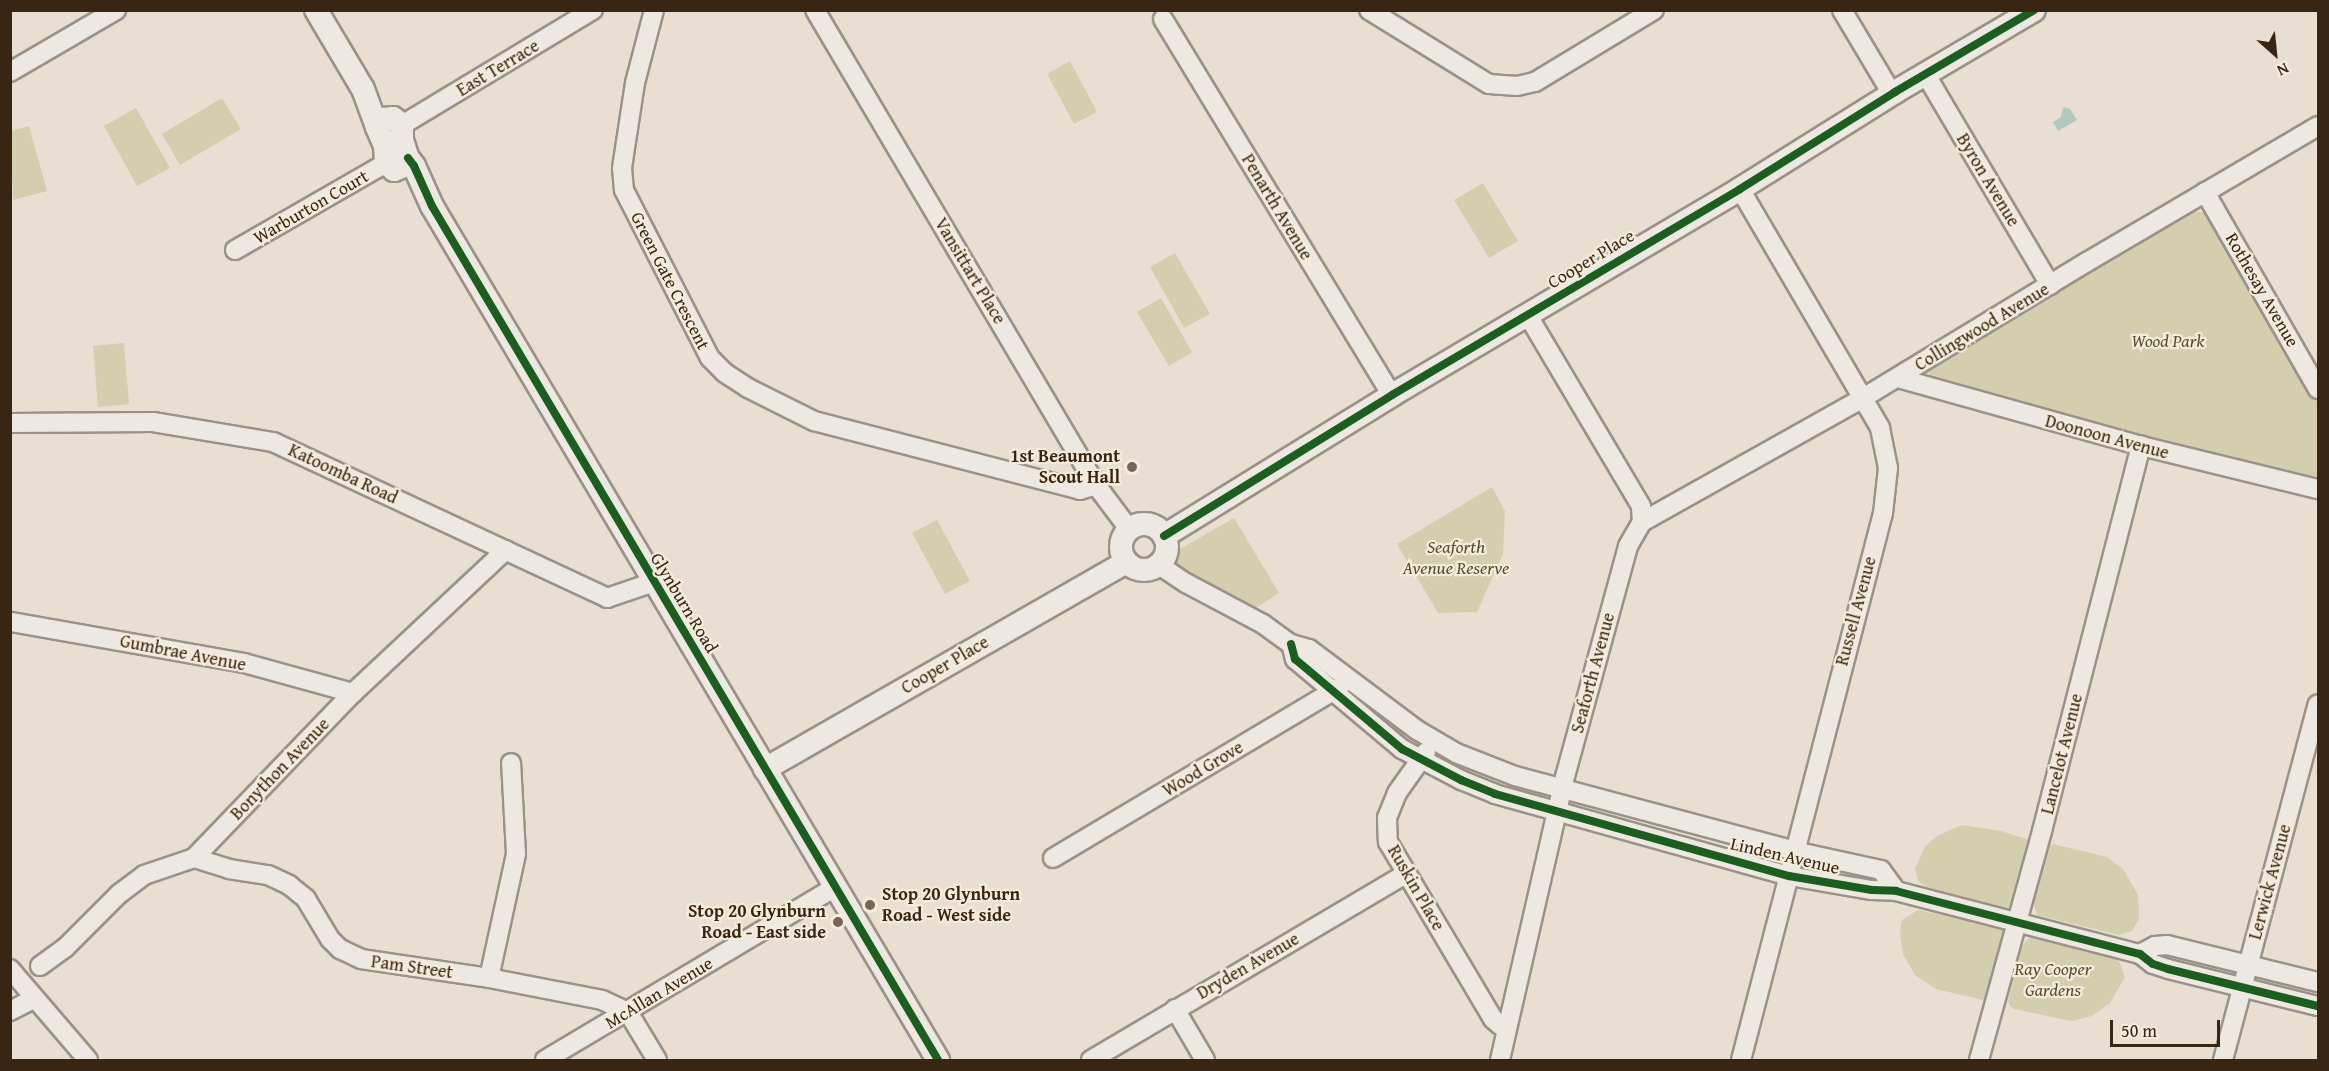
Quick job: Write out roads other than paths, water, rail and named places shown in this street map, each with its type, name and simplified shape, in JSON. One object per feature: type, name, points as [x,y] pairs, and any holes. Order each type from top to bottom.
[{"type":"street","points":[[10,72],[116,10]]},
{"type":"street","points":[[316,10],[363,89],[391,124]]},
{"type":"street","name":"Green Gate Crescent","points":[[654,10],[635,82],[622,168],[624,190],[710,358],[725,373],[748,388],[814,421],[1080,490],[1096,485]]},
{"type":"street","name":"Vansittart Place","points":[[815,10],[1096,485],[1129,529]]},
{"type":"street","points":[[1369,10],[1489,84],[1517,86],[1535,82],[1654,10]]},
{"type":"street","points":[[1842,10],[1892,94]]},
{"type":"street","name":"Cooper Place","points":[[1164,536],[1392,395],[1740,189],[1892,94],[2034,10]]},
{"type":"street","name":"East Terrace","points":[[391,124],[589,12]]},
{"type":"street","name":"Penarth Avenue","points":[[1163,19],[1392,395]]},
{"type":"street","name":"Byron Avenue","points":[[1926,75],[2050,285]]},
{"type":"street","name":"Glynburn Road","points":[[391,124],[385,146],[396,164],[414,166],[432,206],[938,1060]]},
{"type":"street","name":"Collingwood Avenue","points":[[1642,522],[1898,378],[2205,192],[2319,126]]},
{"type":"street","name":"Warburton Court","points":[[235,250],[396,164]]},
{"type":"street","name":"Russell Avenue","points":[[1740,189],[1880,428],[1888,468],[1882,513],[1740,1060]]},
{"type":"street","name":"Rothesay Avenue","points":[[2205,192],[2319,388]]},
{"type":"street","points":[[1527,314],[1641,506],[1642,522]]},
{"type":"street","name":"Doonoon Avenue","points":[[1898,378],[2141,446],[2319,489]]},
{"type":"street","name":"Katoomba Road","points":[[10,423],[153,422],[273,442],[607,598],[654,582]]},
{"type":"street","name":"Lancelot Avenue","points":[[1979,1060],[2141,446]]},
{"type":"street","name":"Seaforth Avenue","points":[[1500,1060],[1562,788],[1628,546],[1642,522]]},
{"type":"street","points":[[1148,524],[1164,536],[1167,550],[1159,565],[1145,571],[1136,569],[1126,562],[1120,545],[1129,529],[1148,524]]},
{"type":"street","name":"Bonython Avenue","points":[[40,966],[65,948],[119,894],[144,875],[194,858],[353,693],[506,550]]},
{"type":"street","name":"Cooper Place","points":[[765,770],[1126,562]]},
{"type":"street","name":"Linden Avenue","points":[[1159,565],[1186,583],[1263,624],[1291,644],[1309,649],[1435,741],[1456,753],[1515,776],[1794,851],[1881,870],[1896,891]]},
{"type":"street","name":"Gumbrae Avenue","points":[[11,622],[244,663],[353,693]]},
{"type":"street","name":"Linden Avenue","points":[[1291,644],[1295,659],[1378,731],[1419,760],[1495,794],[1556,813],[1789,876],[1872,890],[1896,891],[2140,954],[2159,966],[2319,1006]]},
{"type":"street","name":"Wood Grove","points":[[1053,858],[1333,693],[1352,679]]},
{"type":"street","name":"Lerwick Avenue","points":[[2223,1060],[2241,986],[2319,704]]},
{"type":"street","name":"Ruskin Place","points":[[1435,741],[1419,760],[1397,794],[1387,818],[1388,842],[1493,1020],[1507,1027]]},
{"type":"street","points":[[489,978],[516,854],[511,763]]},
{"type":"street","name":"Pam Street","points":[[194,858],[229,869],[268,875],[289,885],[306,899],[335,944],[361,959],[489,978],[602,1000],[628,1012]]},
{"type":"street","name":"Dryden Avenue","points":[[1091,1060],[1406,874]]},
{"type":"street","name":"McAllan Avenue","points":[[546,1060],[834,888]]},
{"type":"street","points":[[2140,954],[2156,946],[2167,945],[2319,982]]},
{"type":"street","points":[[10,969],[88,1060]]},
{"type":"street","points":[[10,1011],[35,998]]},
{"type":"street","points":[[1175,1009],[1205,1060]]},
{"type":"street","points":[[628,1012],[657,1060]]},
{"type":"place","name":"1st Beaumont Scout Hall","points":[[1132,467]]},
{"type":"place","name":"Stop 20 Glynburn Road - West side","points":[[870,905]]},
{"type":"place","name":"Stop 20 Glynburn Road - East side","points":[[838,922]]},
{"type":"park label","name":"Wood Park","points":[[2168,341]]},
{"type":"park label","name":"Seaforth Avenue Reserve","points":[[1456,558]]},
{"type":"park label","name":"Ray Cooper Gardens","points":[[2053,980]]}]
